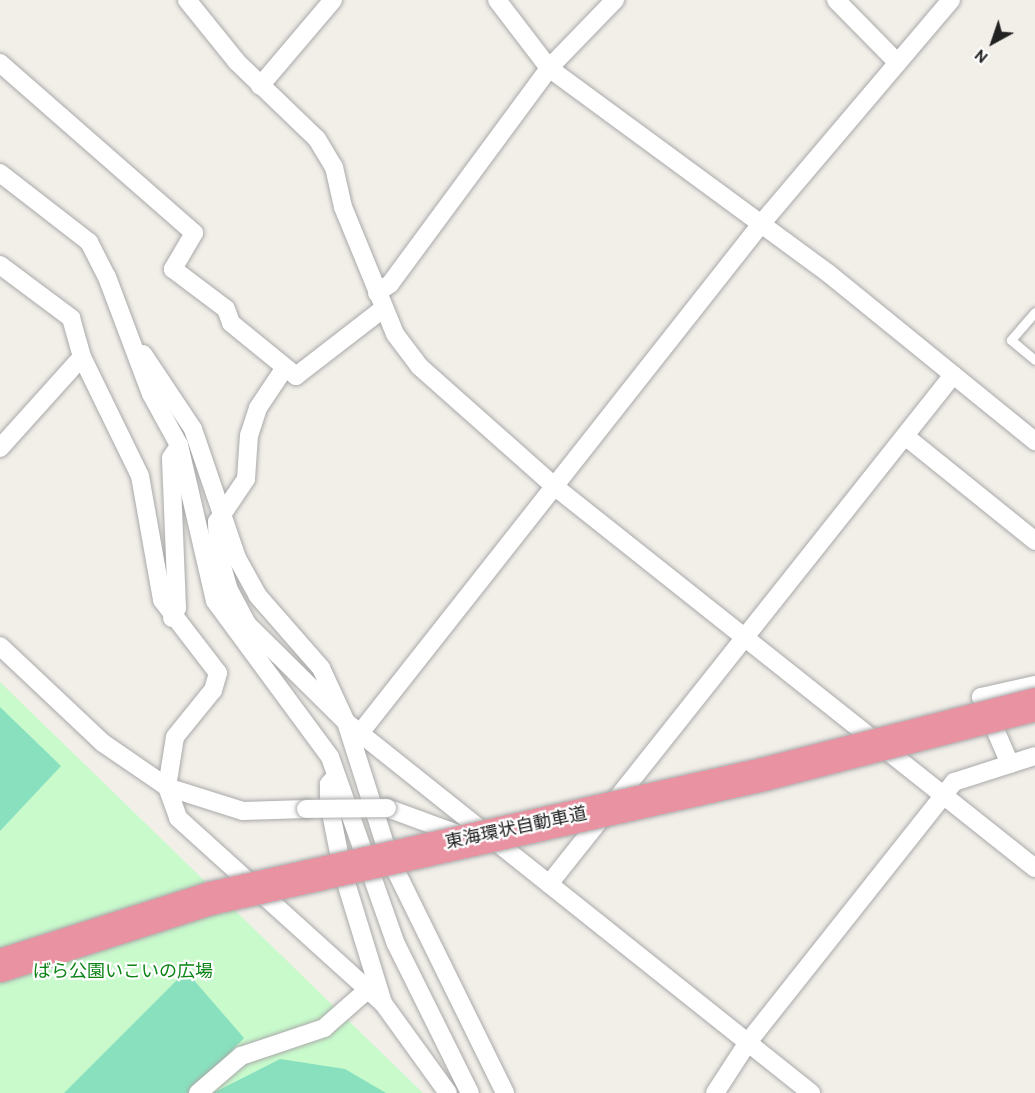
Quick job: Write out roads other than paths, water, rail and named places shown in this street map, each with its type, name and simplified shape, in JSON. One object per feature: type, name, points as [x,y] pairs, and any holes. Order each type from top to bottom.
[{"type":"highway","name":"東海環状自動車道","points":[[0,965],[210,898],[763,774],[1035,704]]},
{"type":"street","points":[[187,0],[260,86],[317,139],[334,167],[343,207],[381,301],[420,367],[554,486],[1035,868]]},
{"type":"street","points":[[260,86],[333,0]]},
{"type":"street","points":[[497,0],[549,68],[761,224],[1035,441]]},
{"type":"street","points":[[0,63],[194,233],[174,269],[226,309],[231,323],[284,369],[296,376],[381,301],[390,284],[549,68],[615,0]]},
{"type":"street","points":[[836,0],[897,62]]},
{"type":"street","points":[[353,728],[554,486],[761,224],[951,0]]},
{"type":"street","points":[[0,173],[89,242],[133,344],[151,394],[179,445],[202,563],[215,601],[241,629],[353,728],[811,1093]]},
{"type":"street","points":[[0,265],[70,318],[82,357],[140,476],[162,600],[172,618],[218,673],[213,690],[175,737],[167,787],[178,818],[365,992],[383,1003]]},
{"type":"street","points":[[133,344],[193,429],[224,512],[237,558],[258,596],[321,668],[353,728],[388,857],[505,1093]]},
{"type":"street","points":[[0,448],[82,357]]},
{"type":"street","points":[[284,369],[258,408],[249,435],[246,479],[217,522],[218,552],[241,629],[311,725],[336,776],[396,944],[470,1093]]},
{"type":"street","points":[[549,884],[953,375]]},
{"type":"street","points":[[905,436],[1035,541]]},
{"type":"street","points":[[172,618],[177,608],[171,458],[179,445]]},
{"type":"street","points":[[0,646],[103,743],[167,787],[243,811],[387,808],[514,856]]},
{"type":"street","points":[[1010,764],[981,697],[1035,685]]},
{"type":"street","points":[[715,1093],[748,1042],[954,782],[1035,756]]},
{"type":"street","points":[[336,776],[329,784],[329,803],[343,873],[383,1003],[448,1093]]},
{"type":"street","points":[[198,1093],[241,1056],[324,1029],[365,992]]},
{"type":"lane","points":[[1035,312],[1011,340],[1035,360]]},
{"type":"park label","name":"ばら公園いこいの広場","points":[[123,971]]}]
